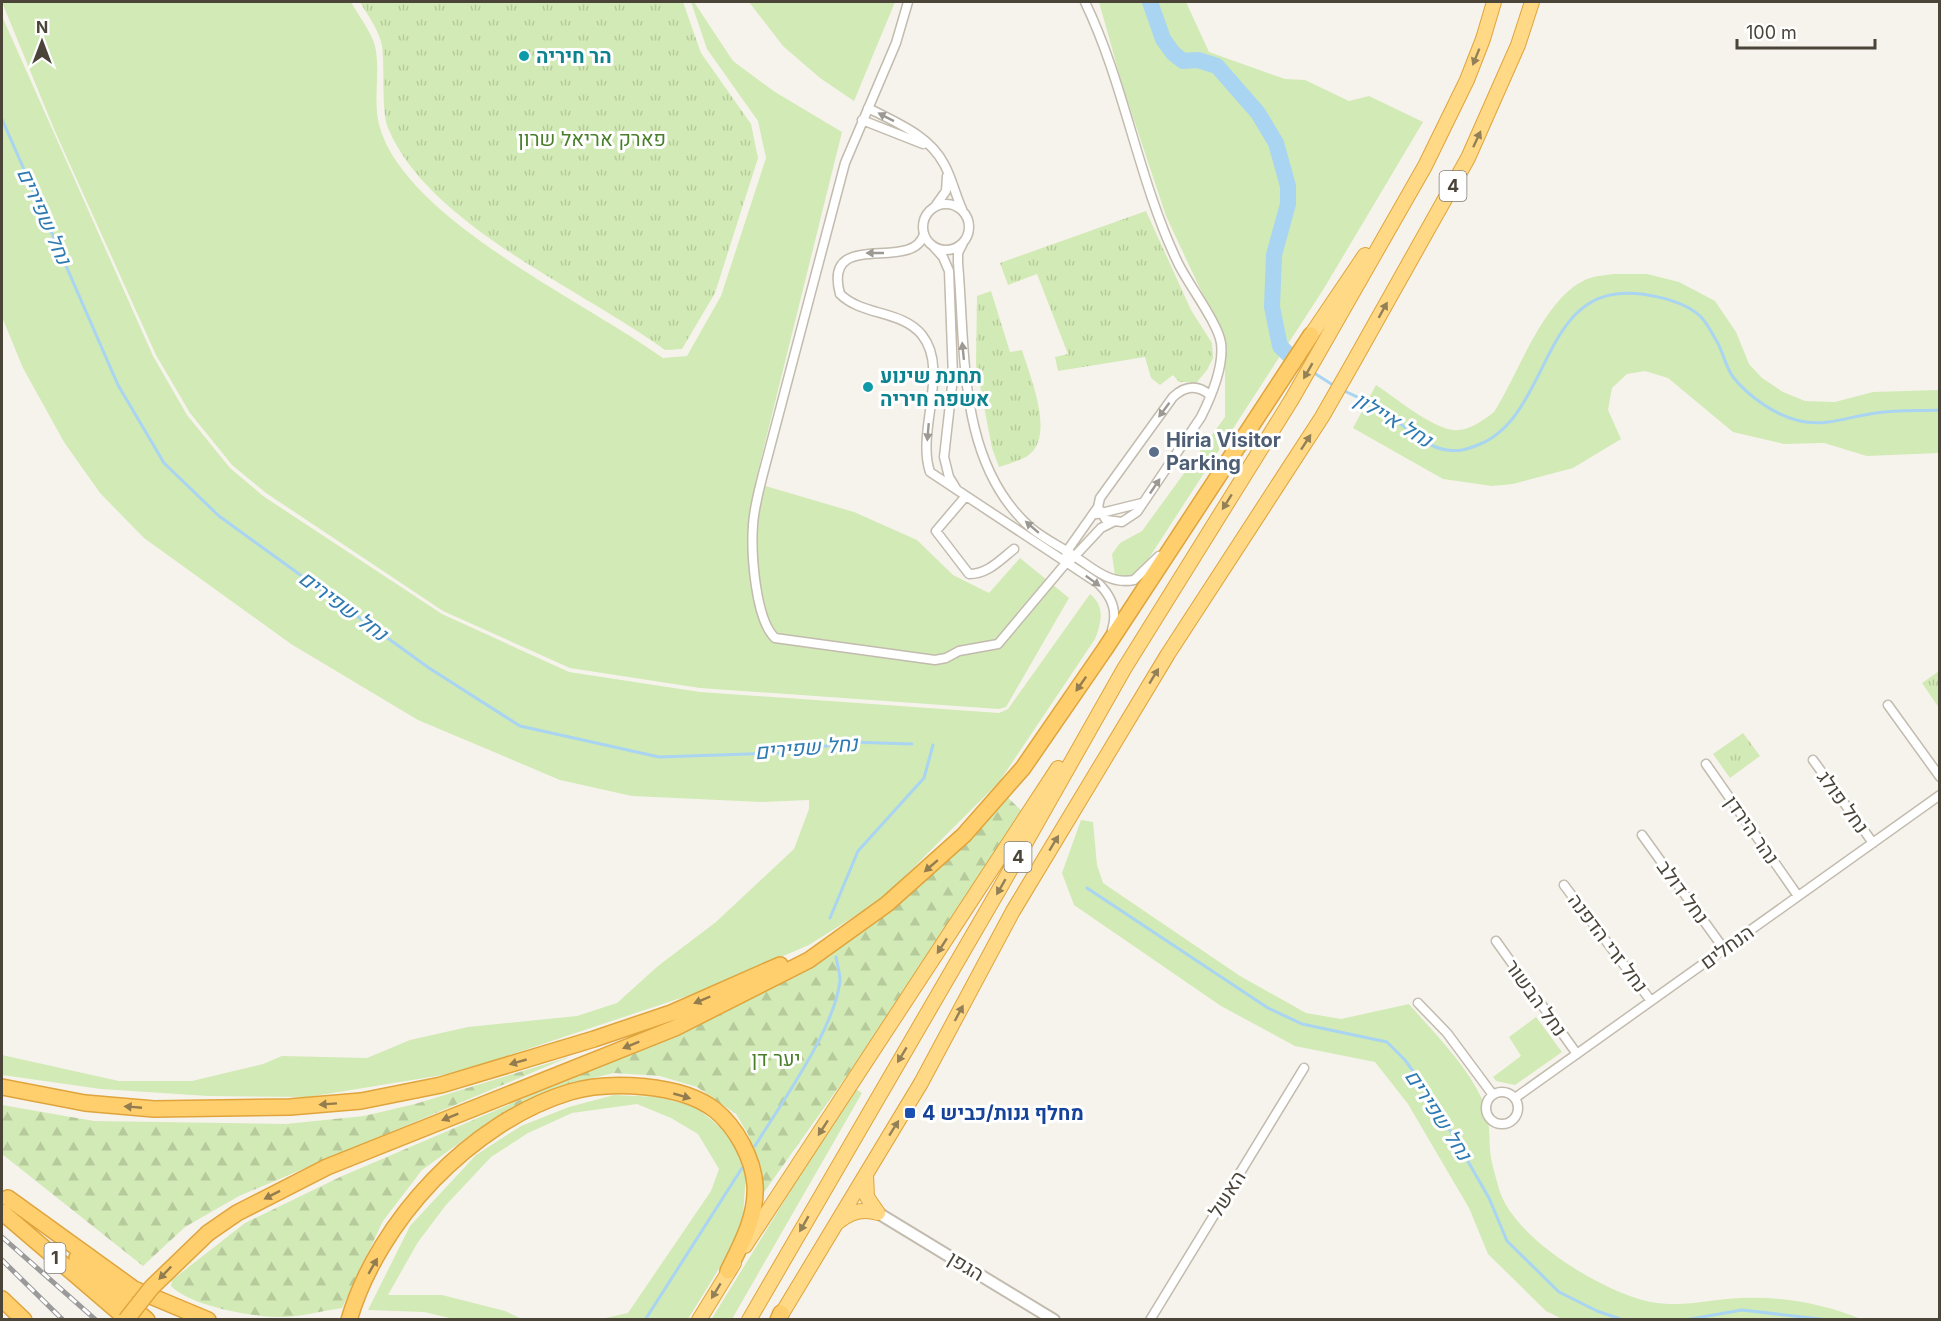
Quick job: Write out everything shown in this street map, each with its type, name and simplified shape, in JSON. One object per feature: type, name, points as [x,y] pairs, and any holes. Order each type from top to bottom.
[{"type":"highway","name":"4","points":[[749,1320],[1000,888],[1124,669],[1292,399],[1318,339],[1425,166],[1467,80],[1494,2]]},
{"type":"highway","name":"4","points":[[779,1318],[921,1083],[1013,911],[1168,654],[1322,417],[1468,158],[1506,76],[1532,2]]},
{"type":"highway","points":[[127,1320],[152,1287],[208,1233],[237,1213],[327,1167],[675,1028],[781,976],[851,932],[931,867],[987,810],[1023,768],[1105,649],[1275,389],[1318,339]]},
{"type":"highway","points":[[699,1320],[728,1271],[1124,669]]},
{"type":"highway","points":[[2,1087],[85,1102],[154,1109],[290,1107],[361,1101],[441,1084],[660,1017],[735,986],[851,932]]},
{"type":"highway","points":[[349,1320],[370,1270],[395,1227],[429,1183],[458,1156],[508,1120],[553,1098],[586,1088],[632,1086],[687,1096],[715,1110],[729,1125],[744,1150],[754,1185],[750,1219],[728,1271]]},
{"type":"highway","points":[[866,1172],[867,1197],[878,1213]]},
{"type":"highway","points":[[4,1200],[134,1289],[208,1320]]},
{"type":"highway","name":"1","points":[[4,1200],[127,1320]]},
{"type":"highway","name":"1","points":[[4,1200],[147,1320]]},
{"type":"highway","points":[[836,1223],[855,1212],[870,1210],[878,1213]]},
{"type":"highway","points":[[2,1299],[24,1320]]},
{"type":"street","points":[[908,2],[896,43],[845,163],[757,501],[753,524],[754,571],[759,602],[771,634],[783,640],[935,660],[946,658],[959,651],[998,644],[1066,562],[1076,558],[1101,528],[1113,522],[1128,520],[1143,503],[1201,417],[1221,357],[1221,342],[1177,263],[1133,141],[1098,29],[1085,2]]},
{"type":"street","points":[[868,108],[908,129],[936,152],[943,162],[970,225],[958,253],[962,349],[982,453],[993,482],[1031,528],[1114,580],[1134,580],[1180,533]]},
{"type":"street","points":[[862,120],[912,139],[936,152]]},
{"type":"street","points":[[943,162],[948,182],[941,199],[924,220],[924,234],[918,247],[909,251],[863,253],[854,256],[841,269],[838,286],[840,294],[848,302],[897,319],[922,335],[930,349],[932,367],[927,462],[930,472],[1099,584],[1111,601],[1115,618],[1105,649]]},
{"type":"street","points":[[931,209],[950,204],[962,209]]},
{"type":"street","points":[[924,234],[943,256],[949,271],[952,391],[944,457],[949,477],[964,496]]},
{"type":"street","points":[[934,247],[950,250],[963,243]]},
{"type":"street","points":[[1113,522],[1106,520],[1100,510],[1105,489],[1173,397],[1181,390],[1191,387],[1203,389],[1210,394]]},
{"type":"street","points":[[964,496],[936,531],[962,567],[969,574],[978,574],[986,571],[1014,549]]},
{"type":"street","points":[[1066,562],[1067,552],[1091,515],[1100,510],[1143,503]]},
{"type":"street","points":[[1888,705],[1940,777]]},
{"type":"street","name":"נחל פולג","points":[[1813,760],[1873,843]]},
{"type":"street","name":"נהר הירדן","points":[[1706,764],[1798,896]]},
{"type":"street","name":"הנחלים","points":[[1515,1098],[1940,795]]},
{"type":"street","name":"נחל דולב","points":[[1642,835],[1724,949]]},
{"type":"street","name":"נחל זרי הדפנה","points":[[1564,885],[1651,1001]]},
{"type":"street","name":"נחל הבשור","points":[[1496,941],[1577,1054]]},
{"type":"street","points":[[1418,1004],[1447,1033],[1493,1095]]},
{"type":"street","name":"האשל","points":[[1149,1320],[1304,1068]]},
{"type":"street","points":[[1503,1092],[1515,1098],[1518,1103],[1518,1115],[1510,1123],[1499,1124],[1487,1113],[1487,1102],[1493,1095],[1503,1092]]},
{"type":"street","name":"הגפן","points":[[878,1213],[1054,1320]]},
{"type":"green space","points":[[2,2],[351,2],[375,46],[380,128],[397,162],[425,195],[462,227],[503,257],[663,358],[687,356],[721,296],[766,158],[758,121],[707,49],[691,2],[694,2],[733,61],[775,92],[842,132],[755,483],[854,512],[917,540],[953,575],[989,593],[1020,558],[1069,598],[1006,707],[999,709],[700,688],[570,668],[443,611],[266,493],[232,465],[190,413],[156,355],[54,129]]},
{"type":"green space","name":"פארק אריאל שרון","points":[[360,2],[683,2],[701,53],[751,124],[758,158],[715,293],[682,349],[665,350],[552,279],[472,225],[437,195],[408,163],[388,128],[381,41]]},
{"type":"green space","points":[[749,2],[895,2],[854,101],[820,78],[783,46]]},
{"type":"green space","points":[[1099,2],[1186,2],[1209,52],[1285,79],[1305,80],[1349,101],[1369,96],[1423,122],[1323,290],[1147,561],[1129,578],[1115,576],[1112,554],[1120,543],[1142,531],[1225,417],[1225,342],[1166,216],[1122,84]]},
{"type":"green space","points":[[2,16],[153,356],[187,415],[230,468],[263,496],[442,614],[569,672],[700,692],[999,713],[1008,709],[1090,594],[1098,604],[1101,615],[1095,639],[999,782],[882,899],[809,945],[696,993],[455,1073],[308,1097],[208,1096],[101,1089],[2,1075],[2,1055],[119,1081],[192,1081],[263,1064],[282,1056],[367,1058],[410,1040],[468,1027],[577,1016],[617,1003],[658,966],[716,922],[794,849],[809,809],[809,800],[762,802],[632,796],[560,780],[418,720],[291,644],[144,538],[100,493],[64,442],[23,368],[2,317]]},
{"type":"green space","points":[[1146,211],[1191,310],[1212,343],[1213,358],[1207,370],[1197,382],[1179,382],[1173,375],[1160,385],[1151,378],[1145,357],[1058,371],[1055,357],[1068,354],[1037,274],[1008,285],[1000,263]]},
{"type":"green space","points":[[1614,274],[1647,274],[1679,282],[1715,301],[1736,332],[1749,364],[1762,378],[1783,392],[1805,401],[1835,402],[1873,392],[1939,390],[1939,453],[1867,456],[1824,443],[1784,444],[1733,432],[1668,378],[1645,371],[1627,374],[1612,388],[1608,410],[1621,439],[1573,468],[1513,484],[1492,486],[1443,479],[1353,428],[1376,385],[1424,418],[1444,428],[1458,430],[1480,422],[1494,412],[1533,338],[1557,302],[1587,279]]},
{"type":"green space","points":[[991,291],[1010,352],[1022,350],[1039,406],[1040,422],[1040,436],[1035,448],[1026,457],[999,467],[992,448],[976,365],[977,296]]},
{"type":"green space","points":[[1939,671],[1939,708],[1922,683]]},
{"type":"green space","points":[[1743,733],[1760,756],[1730,778],[1713,754]]},
{"type":"green space","name":"יער דן","points":[[1006,796],[1023,812],[885,1022],[762,1195],[757,1160],[748,1134],[736,1114],[697,1087],[660,1076],[614,1073],[572,1083],[491,1120],[422,1170],[383,1221],[342,1308],[285,1317],[251,1315],[221,1309],[192,1299],[171,1286],[172,1280],[245,1223],[340,1177],[639,1049],[791,976]]},
{"type":"green space","points":[[1081,820],[1093,822],[1097,865],[1103,883],[1240,976],[1306,1013],[1341,1019],[1409,1004],[1459,1062],[1483,1101],[1488,1119],[1492,1165],[1499,1189],[1508,1208],[1522,1226],[1541,1244],[1586,1275],[1632,1297],[1663,1304],[1772,1298],[1818,1305],[1861,1319],[1564,1320],[1546,1311],[1488,1254],[1469,1208],[1408,1104],[1375,1062],[1295,1046],[1221,1006],[1074,905],[1062,873]]},
{"type":"green space","points":[[1536,1017],[1562,1052],[1515,1085],[1496,1081],[1493,1077],[1521,1056],[1509,1037]]},
{"type":"green space","points":[[569,1057],[239,1196],[185,1227],[143,1266],[2,1154],[2,1105],[94,1121],[286,1124],[364,1116],[415,1104]]},
{"type":"green space","points":[[854,1088],[862,1093],[732,1319],[711,1320]]},
{"type":"green space","points":[[614,1095],[657,1097],[695,1106],[722,1129],[739,1151],[746,1174],[743,1215],[736,1241],[688,1319],[601,1319],[628,1313],[711,1191],[719,1169],[698,1134],[671,1118],[637,1104],[572,1113],[528,1133],[491,1157],[446,1205],[418,1242],[388,1295],[442,1295],[505,1311],[522,1319],[454,1319],[424,1312],[368,1310],[410,1226],[476,1155],[521,1126],[569,1107]]},
{"type":"waterway","name":"נחל איילון","points":[[1150,2],[1163,39],[1173,53],[1183,61],[1198,60],[1217,66],[1258,113],[1276,143],[1288,186],[1288,204],[1274,255],[1272,307],[1280,346],[1290,356]]},
{"type":"waterway","name":"נחל שפירים","points":[[2,119],[118,385],[164,463],[219,516],[429,668],[520,726],[659,757],[782,753],[851,742],[912,744]]},
{"type":"waterway","name":"נחל איילון","points":[[1342,390],[1376,406],[1430,445],[1451,451],[1471,448],[1500,431],[1518,412],[1557,339],[1572,318],[1591,302],[1626,293],[1649,295],[1673,301],[1684,305],[1701,317],[1718,344],[1733,377],[1754,398],[1782,415],[1800,421],[1820,423],[1884,412],[1940,410]]},
{"type":"waterway","name":"נחל איילון","points":[[1311,371],[1336,387]]},
{"type":"waterway","points":[[830,918],[858,851],[924,778],[933,745]]},
{"type":"waterway","name":"נחל שפירים","points":[[1087,888],[1268,1008],[1302,1024],[1387,1042],[1405,1060],[1428,1092],[1489,1198],[1507,1241],[1559,1292],[1597,1311],[1623,1320]]},
{"type":"waterway","points":[[755,1146],[792,1088],[829,1020],[840,980],[836,957]]},
{"type":"waterway","points":[[645,1320],[742,1168]]},
{"type":"waterway","name":"נחל שפירים","points":[[1685,1320],[1742,1310],[1829,1320]]},
{"type":"railway","points":[[2,1237],[96,1320]]},
{"type":"railway","points":[[2,1260],[63,1320]]},
{"type":"place","name":"הר חיריה","points":[[524,56]]},
{"type":"place","name":"תחנת שינוע אשפה חיריה","points":[[868,387]]},
{"type":"place","name":"Hiria Visitor Parking","points":[[1154,452]]},
{"type":"place","name":"מחלף גנות/כביש 4","points":[[910,1113]]}]
